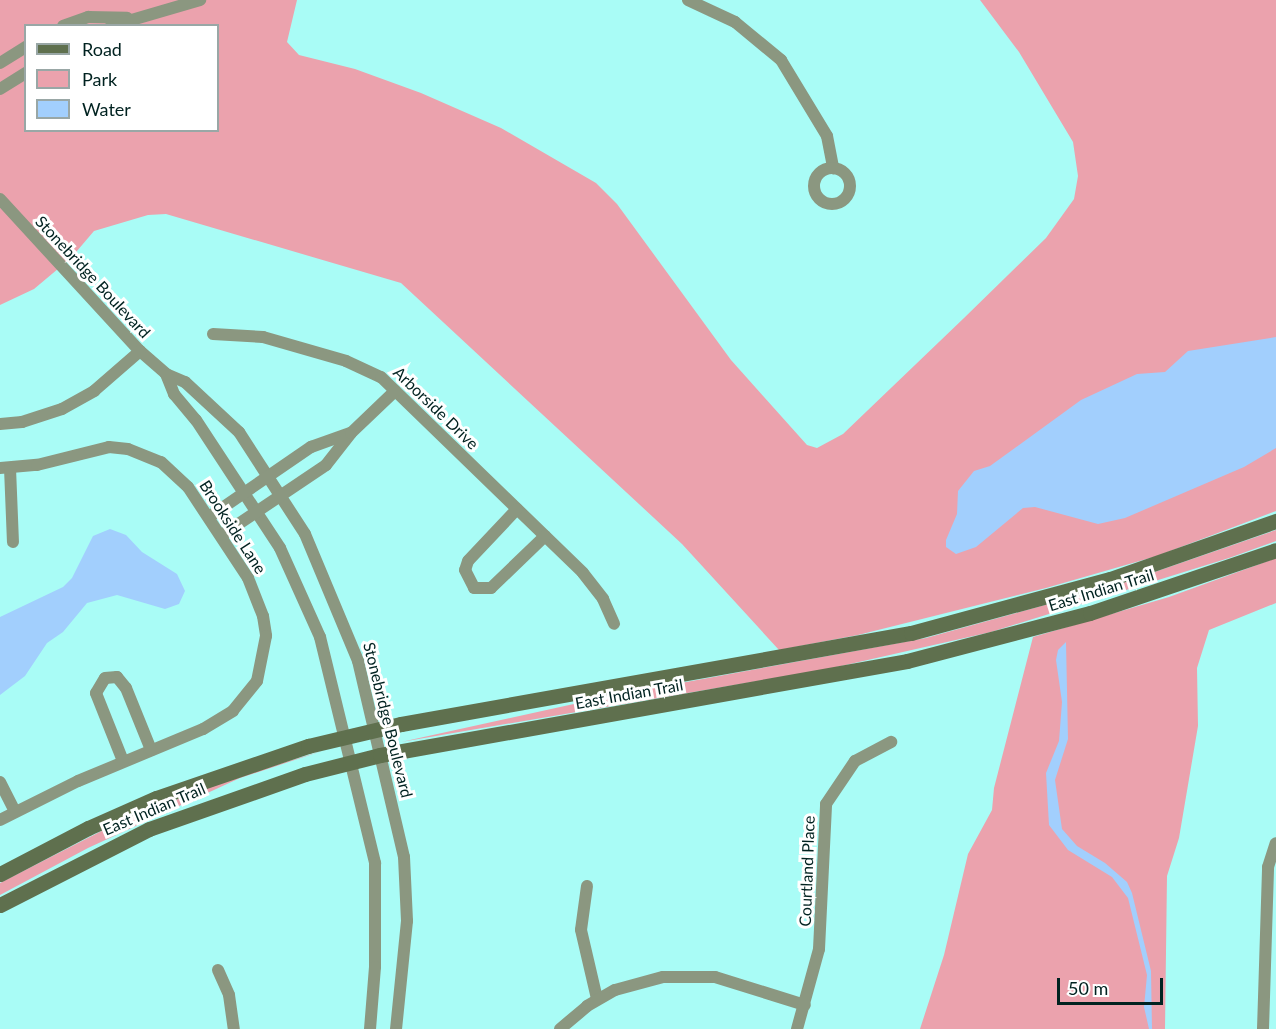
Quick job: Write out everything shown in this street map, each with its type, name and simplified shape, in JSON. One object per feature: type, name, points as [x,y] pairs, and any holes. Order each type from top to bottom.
[{"type":"main road","name":"East Indian Trail","points":[[0,874],[88,828],[156,798],[226,771],[345,736],[911,633],[1090,585],[1276,521]]},
{"type":"main road","name":"East Indian Trail","points":[[0,905],[158,825],[239,794],[351,762],[907,661],[1081,615],[1276,550]]},
{"type":"street","points":[[115,24],[128,18],[200,0]]},
{"type":"street","points":[[688,0],[735,22],[781,60],[827,136],[833,168]]},
{"type":"street","points":[[69,24],[88,17],[128,18]]},
{"type":"street","points":[[0,63],[24,49]]},
{"type":"street","points":[[0,89],[24,74]]},
{"type":"street","name":"Stonebridge Boulevard","points":[[0,199],[140,351],[166,374],[185,382],[239,432],[305,534],[349,633],[380,755],[404,866],[407,921],[396,1029]]},
{"type":"street","name":"Arborside Drive","points":[[213,334],[263,337],[346,361],[375,373],[595,586],[614,624]]},
{"type":"street","points":[[0,424],[22,422],[62,410],[94,391],[140,351]]},
{"type":"street","name":"Stonebridge Boulevard","points":[[166,374],[174,393],[258,511],[280,548],[320,637],[375,863],[375,967],[370,1029]]},
{"type":"street","points":[[222,535],[326,465],[351,433],[395,391]]},
{"type":"street","points":[[209,517],[311,447],[351,433]]},
{"type":"street","name":"Brookside Lane","points":[[0,820],[123,761],[203,729],[233,711],[245,699],[259,673],[266,636],[263,615],[248,578],[209,517],[175,472],[128,449],[93,448],[57,460],[5,468],[13,542]]},
{"type":"street","points":[[517,509],[468,561],[465,570],[474,588],[491,588],[545,536]]},
{"type":"street","points":[[123,761],[96,693],[105,678],[117,677],[126,688],[151,750]]},
{"type":"street","name":"Courtland Place","points":[[797,1029],[819,949],[826,804],[855,761],[891,742]]},
{"type":"street","points":[[0,782],[15,811]]},
{"type":"street","points":[[1263,1029],[1268,867],[1276,843]]},
{"type":"street","points":[[586,886],[581,930],[597,999]]},
{"type":"street","points":[[218,970],[230,995],[234,1029]]},
{"type":"street","points":[[560,1029],[597,999],[637,983],[686,975],[747,984],[805,1005]]},
{"type":"green space","points":[[0,0],[297,0],[287,42],[299,55],[355,69],[421,93],[501,128],[596,183],[617,204],[731,360],[807,445],[817,448],[843,434],[964,318],[1046,238],[1074,199],[1078,176],[1073,142],[1019,52],[980,0],[1276,0],[1276,511],[1157,556],[1046,588],[858,635],[779,650],[682,544],[401,283],[166,214],[148,215],[94,231],[71,258],[34,289],[0,305]]},
{"type":"green space","points":[[1276,530],[1276,541],[1229,558],[991,632],[828,669],[401,742],[610,696],[926,638],[1114,586]]},
{"type":"green space","points":[[1276,558],[1276,603],[1209,630],[1197,668],[1198,726],[1179,838],[1167,876],[1165,1029],[920,1029],[944,955],[968,854],[992,810],[994,788],[1033,637],[1169,597]]},
{"type":"green space","points":[[325,750],[240,778],[88,848],[0,895],[0,883],[121,821],[230,779]]},
{"type":"water","points":[[1276,337],[1276,448],[1244,467],[1125,518],[1098,524],[1035,507],[1023,508],[976,547],[956,554],[946,547],[946,540],[957,514],[958,491],[974,471],[990,466],[1081,400],[1137,374],[1165,372],[1188,351]]},
{"type":"water","points":[[110,529],[126,535],[142,552],[177,574],[185,591],[179,604],[165,609],[117,595],[87,603],[63,632],[47,643],[25,676],[0,695],[0,617],[63,587],[72,578],[93,536]]},
{"type":"water","points":[[1066,642],[1068,739],[1055,780],[1062,829],[1077,846],[1105,863],[1127,882],[1132,893],[1151,971],[1152,1029],[1149,1029],[1144,1007],[1147,975],[1128,898],[1112,877],[1068,850],[1049,825],[1046,773],[1059,741],[1062,702],[1056,660],[1058,650]]}]
